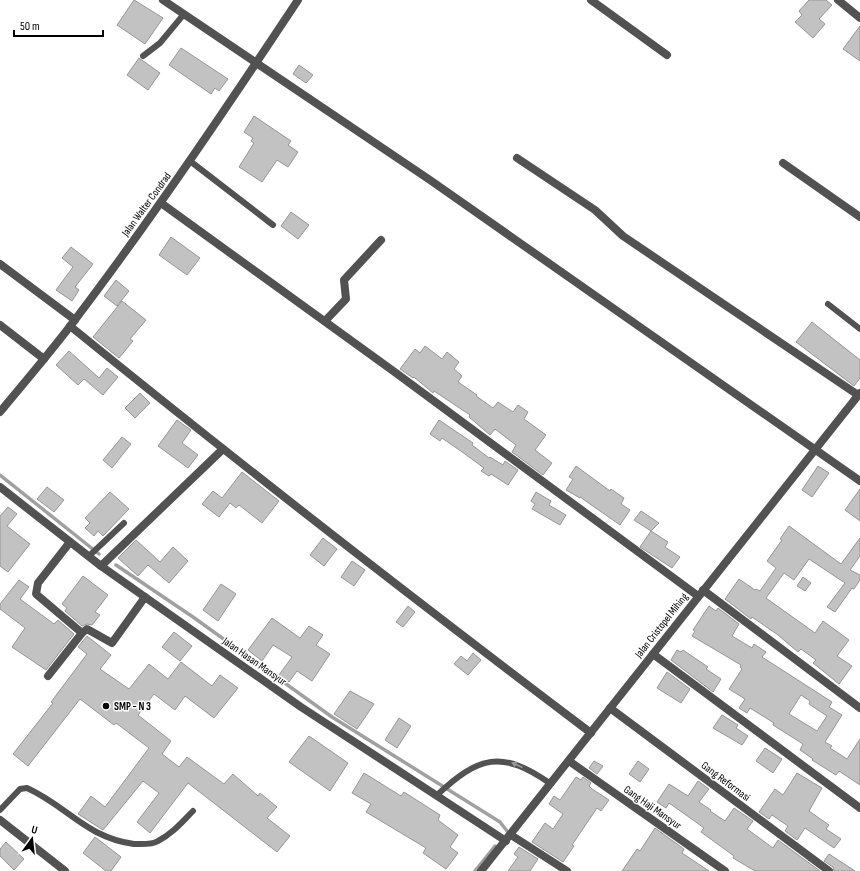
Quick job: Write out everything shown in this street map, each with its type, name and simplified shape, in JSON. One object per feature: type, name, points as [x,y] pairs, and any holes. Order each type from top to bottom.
[{"type":"street","points":[[163,0],[430,180],[860,481]]},
{"type":"street","name":"Jalan Walter Condrad","points":[[0,412],[73,323],[161,203],[298,0]]},
{"type":"street","points":[[592,0],[667,55]]},
{"type":"street","points":[[838,0],[860,18]]},
{"type":"street","points":[[517,158],[595,210],[622,236],[859,394]]},
{"type":"street","points":[[783,163],[860,217]]},
{"type":"street","points":[[161,203],[860,708]]},
{"type":"street","points":[[325,321],[346,298],[344,280],[381,240]]},
{"type":"street","points":[[0,264],[73,323],[223,449],[345,546],[591,733]]},
{"type":"street","points":[[0,325],[44,359]]},
{"type":"street","name":"Jalan Cristopel Mihing","points":[[481,871],[859,394]]},
{"type":"street","points":[[101,566],[223,449]]},
{"type":"street","name":"Jalan Hasan Mansyur","points":[[0,487],[101,566],[301,707],[436,796],[567,871]]},
{"type":"street","points":[[70,542],[38,583],[35,593],[82,633]]},
{"type":"street","points":[[48,676],[82,633],[87,629],[112,643],[145,597]]},
{"type":"street","points":[[653,654],[860,808]]},
{"type":"street","name":"Gang Reformasi","points":[[610,708],[829,871]]},
{"type":"street","name":"Gang Haji Mansyur","points":[[569,761],[725,871]]},
{"type":"street","points":[[0,820],[65,871]]},
{"type":"lane","points":[[143,56],[160,42],[184,14]]},
{"type":"lane","points":[[190,161],[273,225]]},
{"type":"lane","points":[[828,304],[860,329]]},
{"type":"lane","points":[[89,556],[124,523]]},
{"type":"lane","points":[[436,796],[462,773],[478,764],[494,761],[510,762],[536,774],[551,784]]},
{"type":"lane","points":[[0,810],[20,789],[27,788],[92,831],[110,839],[142,844],[157,842],[175,829],[193,811]]},
{"type":"building","points":[[134,0],[163,18],[145,44],[117,25]]},
{"type":"building","points":[[809,0],[826,0],[832,5],[819,19],[825,24],[813,38],[795,22],[802,15],[799,11]]},
{"type":"building","points":[[860,26],[860,61],[843,49]]},
{"type":"building","points":[[181,48],[228,79],[219,91],[215,88],[211,94],[169,65]]},
{"type":"building","points":[[139,58],[160,73],[148,90],[127,75]]},
{"type":"building","points":[[299,65],[313,75],[306,83],[293,74]]},
{"type":"building","points":[[254,116],[291,141],[288,145],[298,152],[288,167],[277,160],[262,182],[239,167],[254,143],[251,141],[253,138],[244,132]]},
{"type":"building","points":[[291,212],[309,225],[298,239],[281,226]]},
{"type":"building","points":[[171,237],[200,258],[187,275],[159,255]]},
{"type":"building","points":[[71,247],[93,264],[75,287],[79,290],[72,301],[56,290],[73,267],[62,258]]},
{"type":"building","points":[[116,280],[129,291],[117,306],[104,296]]},
{"type":"building","points":[[122,301],[146,320],[130,339],[133,341],[119,358],[93,337]]},
{"type":"building","points":[[812,322],[860,360],[860,378],[854,386],[796,342]]},
{"type":"building","points":[[425,346],[442,359],[447,352],[459,362],[454,369],[462,376],[458,382],[493,408],[498,402],[513,412],[518,405],[528,412],[524,419],[546,435],[535,450],[552,463],[543,475],[512,452],[516,445],[495,429],[490,435],[469,417],[470,415],[434,391],[433,393],[414,377],[413,378],[400,369],[415,349],[420,353]]},
{"type":"building","points":[[69,351],[99,378],[107,368],[118,377],[103,395],[84,379],[78,385],[56,365]]},
{"type":"building","points":[[140,393],[150,403],[135,418],[125,408]]},
{"type":"building","points":[[177,420],[191,430],[182,443],[198,455],[188,468],[158,446]]},
{"type":"building","points":[[439,420],[473,443],[472,445],[489,458],[490,457],[503,465],[505,461],[518,470],[508,485],[491,474],[489,476],[481,471],[484,468],[442,438],[440,441],[430,434]]},
{"type":"building","points":[[122,437],[131,444],[112,468],[103,460]]},
{"type":"building","points":[[576,466],[610,491],[611,489],[624,498],[621,504],[630,510],[620,525],[580,497],[566,490],[573,479],[569,477]]},
{"type":"building","points":[[818,466],[829,473],[812,497],[802,490]]},
{"type":"building","points":[[242,472],[279,501],[262,523],[239,505],[236,508],[230,503],[219,517],[202,504],[213,491],[222,498]]},
{"type":"building","points":[[47,487],[64,500],[54,512],[37,499]]},
{"type":"building","points":[[860,489],[860,521],[845,510]]},
{"type":"building","points":[[110,492],[129,509],[103,536],[98,531],[94,536],[85,528],[90,523],[85,518]]},
{"type":"building","points":[[536,492],[551,501],[549,505],[566,515],[560,525],[532,509],[535,504],[531,501]]},
{"type":"building","points":[[8,507],[17,514],[7,526],[30,544],[8,572],[0,566],[0,516]]},
{"type":"building","points":[[641,511],[659,523],[651,531],[634,520]]},
{"type":"building","points":[[789,526],[841,564],[860,538],[860,556],[850,570],[860,575],[860,580],[854,589],[852,588],[835,612],[827,607],[845,583],[809,559],[794,580],[784,573],[766,598],[815,633],[823,621],[849,640],[837,656],[852,666],[839,684],[813,663],[816,660],[801,649],[798,652],[778,635],[752,617],[751,619],[725,599],[739,579],[755,590],[760,591],[776,568],[767,561],[782,540],[780,539]]},
{"type":"building","points":[[651,531],[668,542],[665,547],[680,557],[672,568],[640,547]]},
{"type":"building","points":[[323,538],[337,549],[324,566],[310,555]]},
{"type":"building","points":[[136,540],[160,562],[173,547],[188,561],[169,583],[148,565],[138,576],[118,558]]},
{"type":"building","points":[[352,561],[365,570],[354,586],[341,577]]},
{"type":"building","points":[[83,576],[108,595],[95,612],[100,615],[92,625],[87,624],[82,626],[65,611],[67,608],[62,604]]},
{"type":"building","points":[[803,577],[811,583],[805,591],[797,586]]},
{"type":"building","points":[[19,580],[29,587],[20,599],[54,624],[58,620],[74,634],[46,670],[12,647],[25,628],[0,609],[0,604]]},
{"type":"building","points":[[221,584],[236,594],[218,621],[203,610]]},
{"type":"building","points":[[408,606],[415,612],[403,627],[396,622]]},
{"type":"building","points":[[709,606],[716,611],[718,608],[739,624],[732,636],[752,648],[754,644],[766,652],[762,657],[832,702],[829,707],[842,715],[825,742],[832,746],[830,748],[847,759],[860,739],[860,785],[839,771],[836,775],[812,760],[813,759],[800,750],[803,744],[773,725],[774,723],[750,708],[747,713],[739,708],[745,699],[729,689],[742,669],[740,667],[741,665],[692,636],[695,631],[693,630]],"holes":[[[801,695],[810,701],[809,704],[827,716],[817,731],[789,714]]]},
{"type":"building","points":[[272,618],[300,638],[309,626],[323,635],[316,645],[330,654],[312,681],[297,671],[289,682],[279,675],[292,657],[273,645],[262,661],[248,650]]},
{"type":"building","points":[[174,632],[192,646],[180,661],[162,647]]},
{"type":"building","points":[[87,636],[111,655],[100,669],[129,689],[149,664],[168,679],[181,662],[212,686],[220,675],[238,688],[214,718],[185,696],[175,710],[154,694],[138,715],[171,741],[162,754],[179,767],[187,757],[224,784],[233,774],[258,796],[260,793],[277,807],[267,818],[290,836],[277,852],[188,783],[150,833],[137,822],[159,793],[143,781],[103,830],[78,814],[91,796],[105,807],[149,748],[116,723],[114,725],[80,699],[28,766],[13,754],[53,703],[51,702],[87,654],[78,647]]},
{"type":"building","points":[[677,650],[681,652],[683,650],[708,667],[706,669],[721,679],[713,692],[671,660]]},
{"type":"building","points":[[473,653],[481,660],[468,675],[454,664],[461,656],[467,661]]},
{"type":"building","points":[[667,672],[690,689],[681,703],[657,688]]},
{"type":"building","points":[[350,691],[374,704],[357,729],[334,714]]},
{"type":"building","points":[[722,715],[738,725],[736,728],[748,736],[742,745],[713,728]]},
{"type":"building","points":[[399,718],[411,726],[397,748],[385,740]]},
{"type":"building","points":[[309,736],[348,763],[330,791],[289,762]]},
{"type":"building","points":[[765,748],[782,759],[773,773],[756,761]]},
{"type":"building","points":[[594,761],[603,766],[597,774],[589,768]]},
{"type":"building","points":[[638,761],[649,769],[640,782],[629,774]]},
{"type":"building","points":[[364,773],[401,796],[404,792],[440,815],[438,820],[458,835],[450,847],[458,853],[446,869],[423,853],[426,848],[366,812],[371,804],[352,793]]},
{"type":"building","points":[[797,773],[822,788],[809,811],[829,825],[826,829],[841,839],[834,848],[805,828],[797,840],[785,831],[788,826],[772,815],[769,819],[759,812],[775,789],[783,795]]},
{"type":"building","points":[[576,777],[581,780],[583,777],[591,783],[589,786],[592,789],[609,800],[601,811],[597,808],[572,845],[574,846],[563,862],[532,842],[545,823],[553,829],[563,814],[549,804],[554,796],[560,800]]},
{"type":"building","points":[[698,781],[709,789],[699,802],[711,810],[710,811],[725,821],[734,808],[753,821],[747,829],[773,848],[778,840],[820,871],[755,871],[733,858],[734,856],[701,832],[704,828],[669,803],[666,808],[657,802],[669,784],[688,796]]},
{"type":"building","points":[[655,828],[684,849],[682,853],[709,871],[622,871],[637,849],[640,851]]},
{"type":"building","points":[[95,837],[121,857],[111,871],[106,871],[83,853]]},
{"type":"building","points":[[6,842],[24,859],[14,870],[0,856],[0,849]]},
{"type":"building","points":[[519,847],[538,859],[530,871],[508,871],[518,857],[514,854]]},
{"type":"building","points":[[829,854],[855,871],[834,871],[833,867],[824,861]]},
{"type":"waterway","points":[[0,475],[99,554]]},
{"type":"waterway","points":[[116,565],[193,617],[332,717],[500,822],[507,831]]},
{"type":"waterway","points":[[475,871],[495,846]]},
{"type":"place","name":"SMP - N 3","points":[[106,706]]}]
